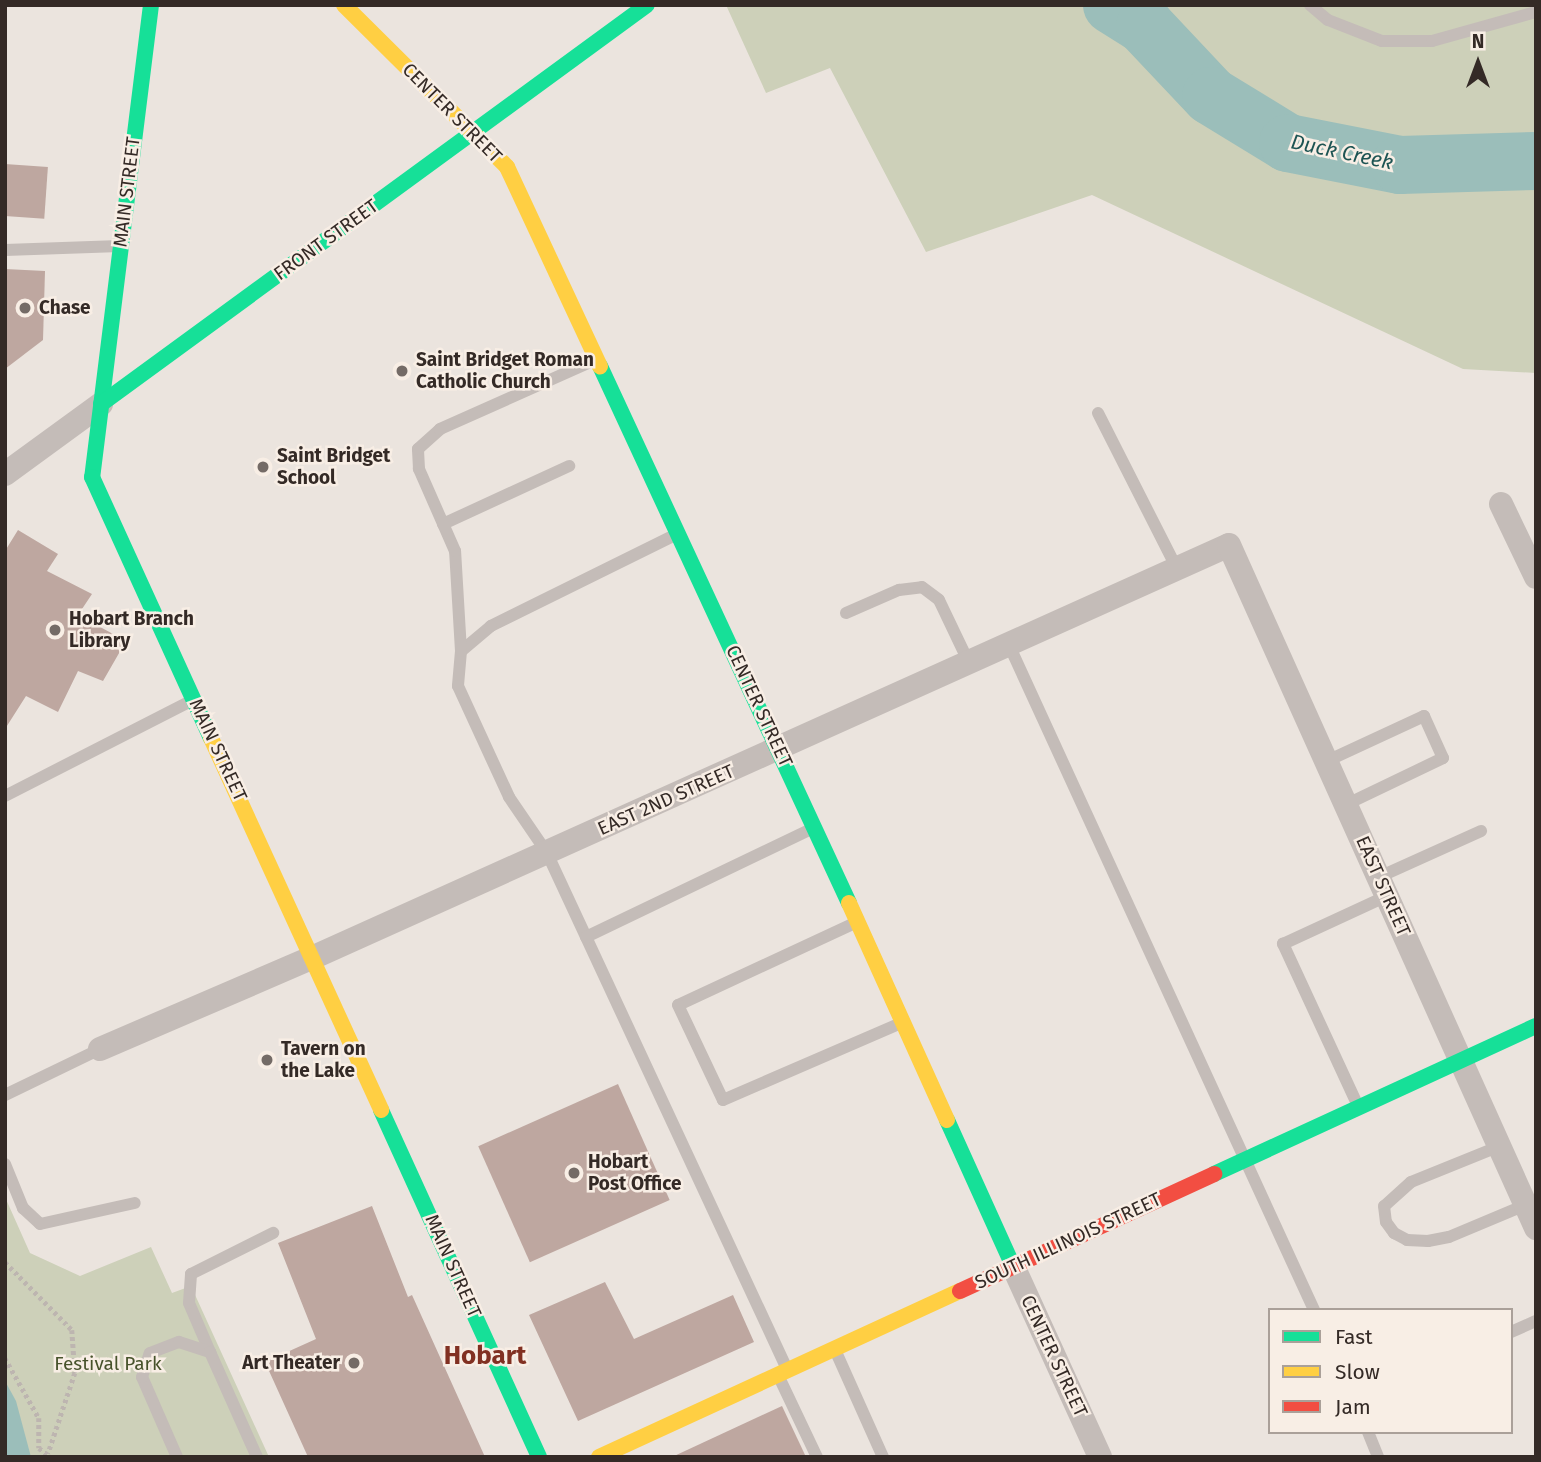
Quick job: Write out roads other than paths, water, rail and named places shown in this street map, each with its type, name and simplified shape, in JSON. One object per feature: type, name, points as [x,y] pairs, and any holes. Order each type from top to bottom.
[{"type":"street","name":"MAIN STREET","points":[[151,5],[92,477],[539,1457]]},
{"type":"street","name":"CENTER STREET","points":[[344,5],[507,167],[779,749],[1100,1457]]},
{"type":"street","name":"FRONT STREET","points":[[5,474],[647,5]]},
{"type":"street","points":[[1501,504],[1536,577]]},
{"type":"street","name":"EAST 2ND STREET","points":[[100,1048],[547,853],[1229,545]]},
{"type":"street","name":"EAST STREET","points":[[1229,545],[1536,1227]]},
{"type":"street","name":"SOUTH ILLINOIS STREET","points":[[599,1457],[1536,1026]]},
{"type":"lane","points":[[1310,5],[1328,20],[1382,41],[1432,41],[1536,12]]},
{"type":"lane","points":[[5,250],[120,246]]},
{"type":"lane","points":[[597,359],[440,429],[418,449],[419,469],[455,551],[461,651],[458,685],[509,797],[547,853],[783,1373],[817,1457]]},
{"type":"lane","points":[[1098,413],[1177,569]]},
{"type":"lane","points":[[443,524],[569,466]]},
{"type":"lane","points":[[461,651],[491,626],[678,533]]},
{"type":"lane","points":[[846,612],[899,590],[922,587],[939,600],[969,663]]},
{"type":"lane","points":[[1009,645],[1313,1308]]},
{"type":"lane","points":[[5,796],[194,699]]},
{"type":"lane","points":[[1327,761],[1424,716],[1443,758],[1347,804]]},
{"type":"lane","points":[[586,937],[814,828]]},
{"type":"lane","points":[[1358,1108],[1283,943],[1481,831]]},
{"type":"lane","points":[[857,922],[678,1005],[723,1100],[902,1022]]},
{"type":"lane","points":[[5,1095],[100,1048]]},
{"type":"lane","points":[[1500,1146],[1411,1182],[1384,1206],[1386,1222],[1394,1233],[1407,1240],[1428,1241],[1449,1237],[1525,1205]]},
{"type":"lane","points":[[5,1164],[23,1208],[40,1224],[135,1203]]},
{"type":"lane","points":[[257,1457],[189,1303],[191,1275],[274,1233]]},
{"type":"lane","points":[[1513,1331],[1536,1321]]},
{"type":"lane","points":[[177,1457],[142,1377],[150,1353],[179,1342],[210,1352]]},
{"type":"lane","points":[[834,1349],[883,1457]]},
{"type":"lane","points":[[1369,1434],[1378,1457]]},
{"type":"water","points":[[5,1381],[16,1401],[31,1457],[5,1457]]},
{"type":"waterway","name":"Duck Creek","points":[[1112,5],[1145,26],[1211,96],[1288,143],[1400,165],[1536,161]]},
{"type":"place","name":"Chase","points":[[25,308]]},
{"type":"place","name":"Saint Bridget Roman Catholic Church","points":[[402,371]]},
{"type":"place","name":"Saint Bridget School","points":[[263,467]]},
{"type":"place","name":"Hobart Branch Library","points":[[55,630]]},
{"type":"place","name":"Tavern on the Lake","points":[[267,1060]]},
{"type":"place","name":"Hobart Post Office","points":[[574,1173]]},
{"type":"place","name":"Art Theater","points":[[354,1363]]},
{"type":"district","name":"Hobart","points":[[485,1356]]},
{"type":"park label","name":"Festival Park","points":[[108,1364]]}]
